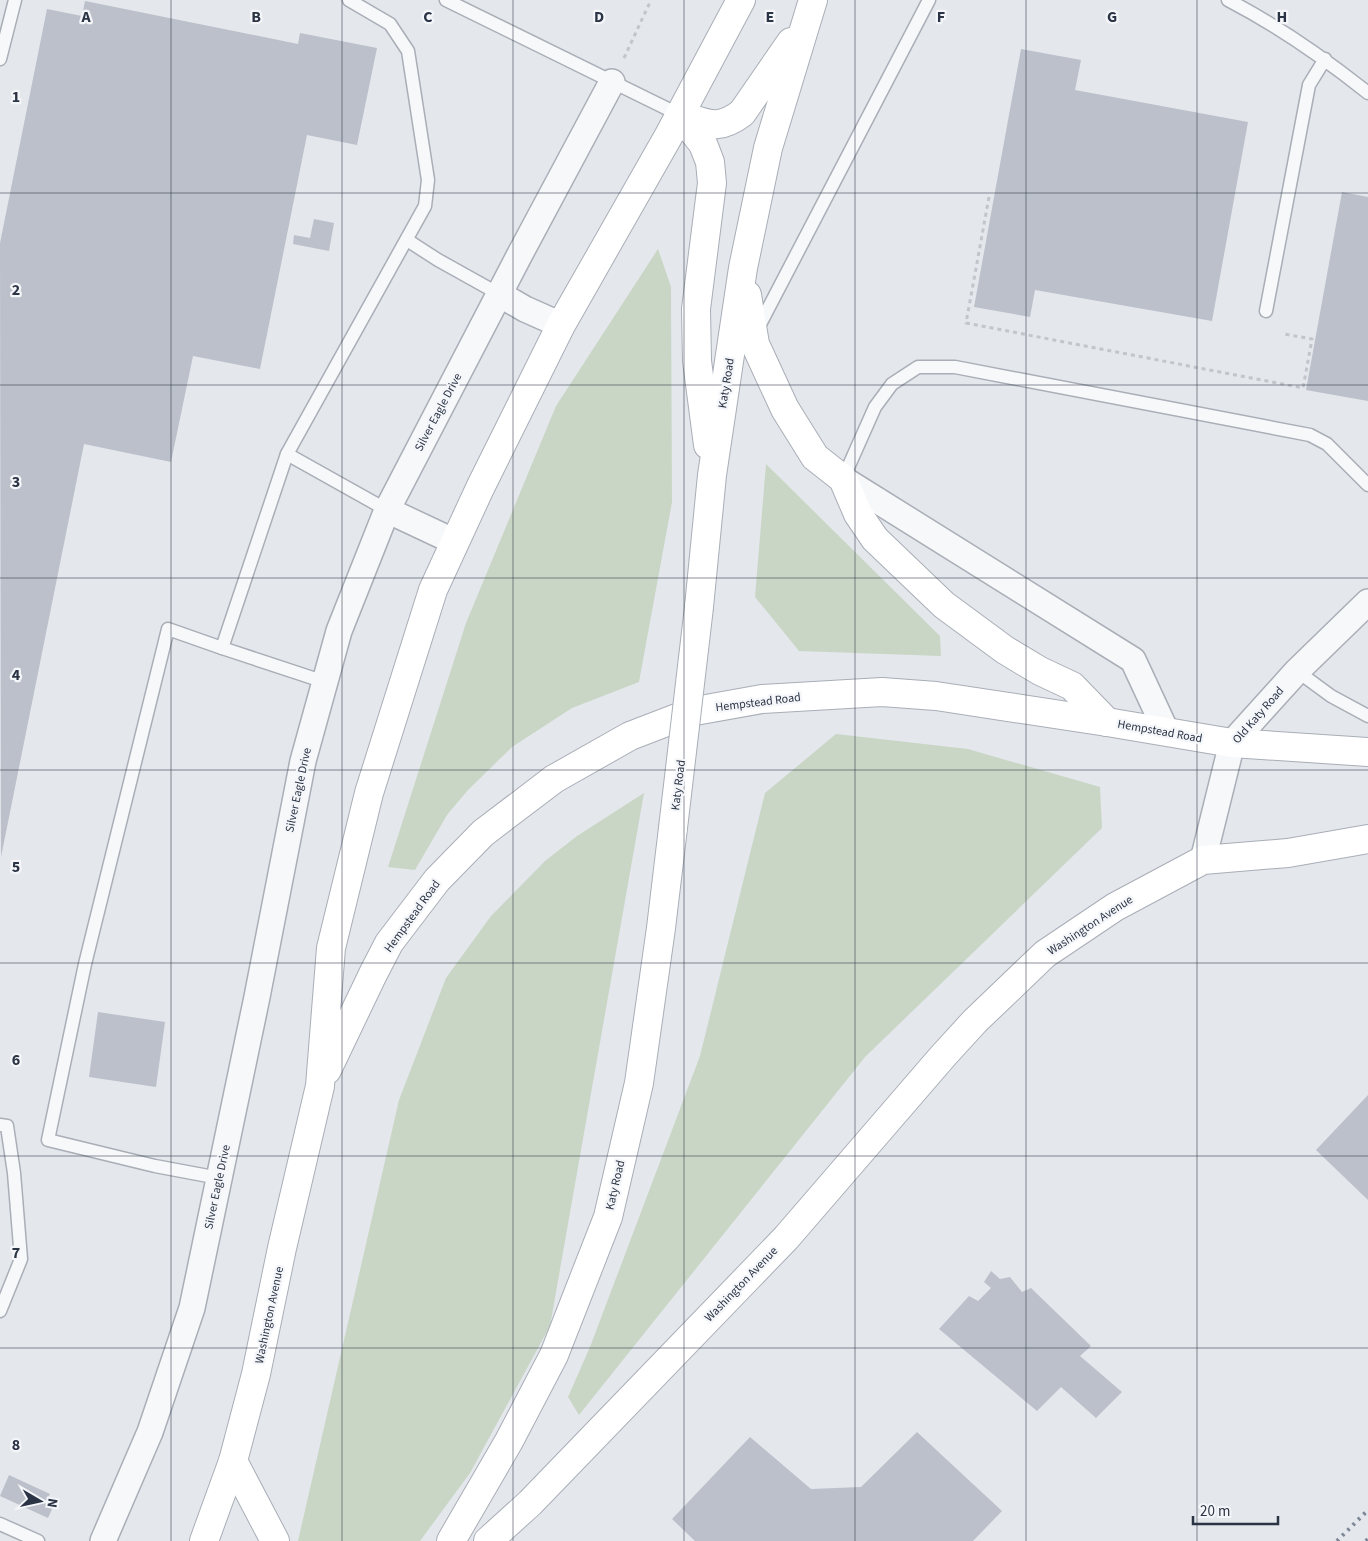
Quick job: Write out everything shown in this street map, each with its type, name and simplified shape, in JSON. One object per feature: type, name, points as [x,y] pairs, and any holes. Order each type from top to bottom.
[{"type":"main road","points":[[320,1086],[331,948],[364,812],[433,590],[480,488],[561,325],[680,115],[741,0]]},
{"type":"main road","points":[[680,115],[714,125],[731,122],[742,113],[810,11]]},
{"type":"main road","name":"Katy Road","points":[[452,1541],[554,1355],[608,1217],[638,1083],[661,928],[699,607],[712,475],[743,268],[768,148],[810,11]]},
{"type":"main road","points":[[680,115],[702,144],[710,162],[712,183],[696,309],[697,352],[712,475]]},
{"type":"main road","points":[[743,268],[754,344],[785,409],[815,457],[843,479],[858,514],[875,539],[944,605],[1005,650],[1040,671],[1072,686],[1108,722]]},
{"type":"main road","name":"Hempstead Road","points":[[320,1086],[372,974],[389,943],[438,880],[484,833],[554,779],[630,736],[695,711],[762,699],[882,692],[936,696],[1166,731],[1232,743],[1368,752]]},
{"type":"main road","points":[[1203,860],[1288,853],[1368,839]]},
{"type":"main road","name":"Washington Avenue","points":[[488,1541],[530,1504],[786,1238],[943,1056],[975,1021],[1045,954],[1115,907],[1203,860]]},
{"type":"main road","name":"Washington Avenue","points":[[204,1541],[233,1462],[256,1374],[282,1248],[320,1086]]},
{"type":"main road","points":[[233,1462],[275,1541]]},
{"type":"street","name":"Silver Eagle Drive","points":[[103,1541],[150,1432],[192,1308],[303,761],[339,631],[387,510],[612,82]]},
{"type":"street","points":[[499,294],[524,309],[561,325]]},
{"type":"street","points":[[843,479],[1133,660],[1166,731]]},
{"type":"street","points":[[387,510],[455,542]]},
{"type":"street","name":"Old Katy Road","points":[[1203,860],[1232,743],[1297,671],[1368,602]]},
{"type":"lane","points":[[0,60],[15,0]]},
{"type":"lane","points":[[222,648],[287,454],[425,206],[428,180],[408,51],[390,24],[349,0]]},
{"type":"lane","points":[[446,0],[680,115]]},
{"type":"lane","points":[[754,336],[929,0]]},
{"type":"lane","points":[[1228,0],[1254,14],[1325,59],[1368,93]]},
{"type":"lane","points":[[1266,310],[1309,86],[1325,59]]},
{"type":"lane","points":[[407,240],[438,260],[499,294]]},
{"type":"lane","points":[[843,479],[875,407],[892,384],[918,367],[955,367],[1310,435],[1327,444],[1368,486]]},
{"type":"lane","points":[[287,454],[387,510]]},
{"type":"lane","points":[[219,1178],[155,1166],[48,1140],[85,964],[168,629],[325,682]]},
{"type":"lane","points":[[1297,671],[1332,696],[1368,716]]},
{"type":"lane","points":[[0,1125],[7,1126],[10,1145],[21,1259],[0,1311]]},
{"type":"lane","points":[[0,1524],[38,1541]]},
{"type":"path","points":[[612,82],[651,0]]},
{"type":"path","points":[[989,197],[966,323],[1303,388],[1312,339],[1284,334]]},
{"type":"green space","points":[[658,249],[671,287],[672,502],[639,682],[572,708],[512,747],[467,791],[447,815],[415,870],[388,867],[466,623],[556,406]]},
{"type":"green space","points":[[766,464],[940,636],[941,656],[799,651],[755,597]]},
{"type":"green space","points":[[836,734],[968,749],[1100,787],[1102,828],[865,1057],[579,1415],[568,1397],[590,1347],[700,1056],[765,793]]},
{"type":"green space","points":[[644,793],[550,1326],[470,1473],[420,1541],[298,1541],[399,1100],[446,978],[491,916],[545,861],[577,836]]},
{"type":"building","points":[[85,1],[298,44],[300,33],[377,48],[357,145],[307,135],[260,369],[193,356],[171,462],[84,444],[1,857],[0,243],[47,9],[82,16]]},
{"type":"building","points":[[1021,49],[1081,60],[1075,90],[1248,122],[1212,321],[1035,290],[1030,317],[974,307]]},
{"type":"building","points":[[1342,192],[1368,197],[1368,401],[1306,390]]},
{"type":"building","points":[[314,219],[334,223],[329,251],[293,244],[294,235],[310,238]]},
{"type":"building","points":[[98,1012],[165,1022],[156,1087],[89,1077]]},
{"type":"building","points":[[1368,1095],[1368,1200],[1316,1150]]},
{"type":"building","points":[[991,1271],[1000,1279],[1010,1277],[1022,1292],[1031,1288],[1091,1346],[1080,1356],[1122,1392],[1096,1418],[1061,1387],[1037,1411],[939,1329],[969,1296],[978,1301],[991,1288],[984,1282]]},
{"type":"building","points":[[917,1432],[1002,1511],[973,1541],[695,1541],[672,1519],[750,1437],[811,1489],[861,1487]]},
{"type":"building","points":[[9,1475],[50,1494],[48,1497],[56,1500],[48,1518],[0,1496]]},
{"type":"railway","points":[[1337,1541],[1368,1510]]}]
